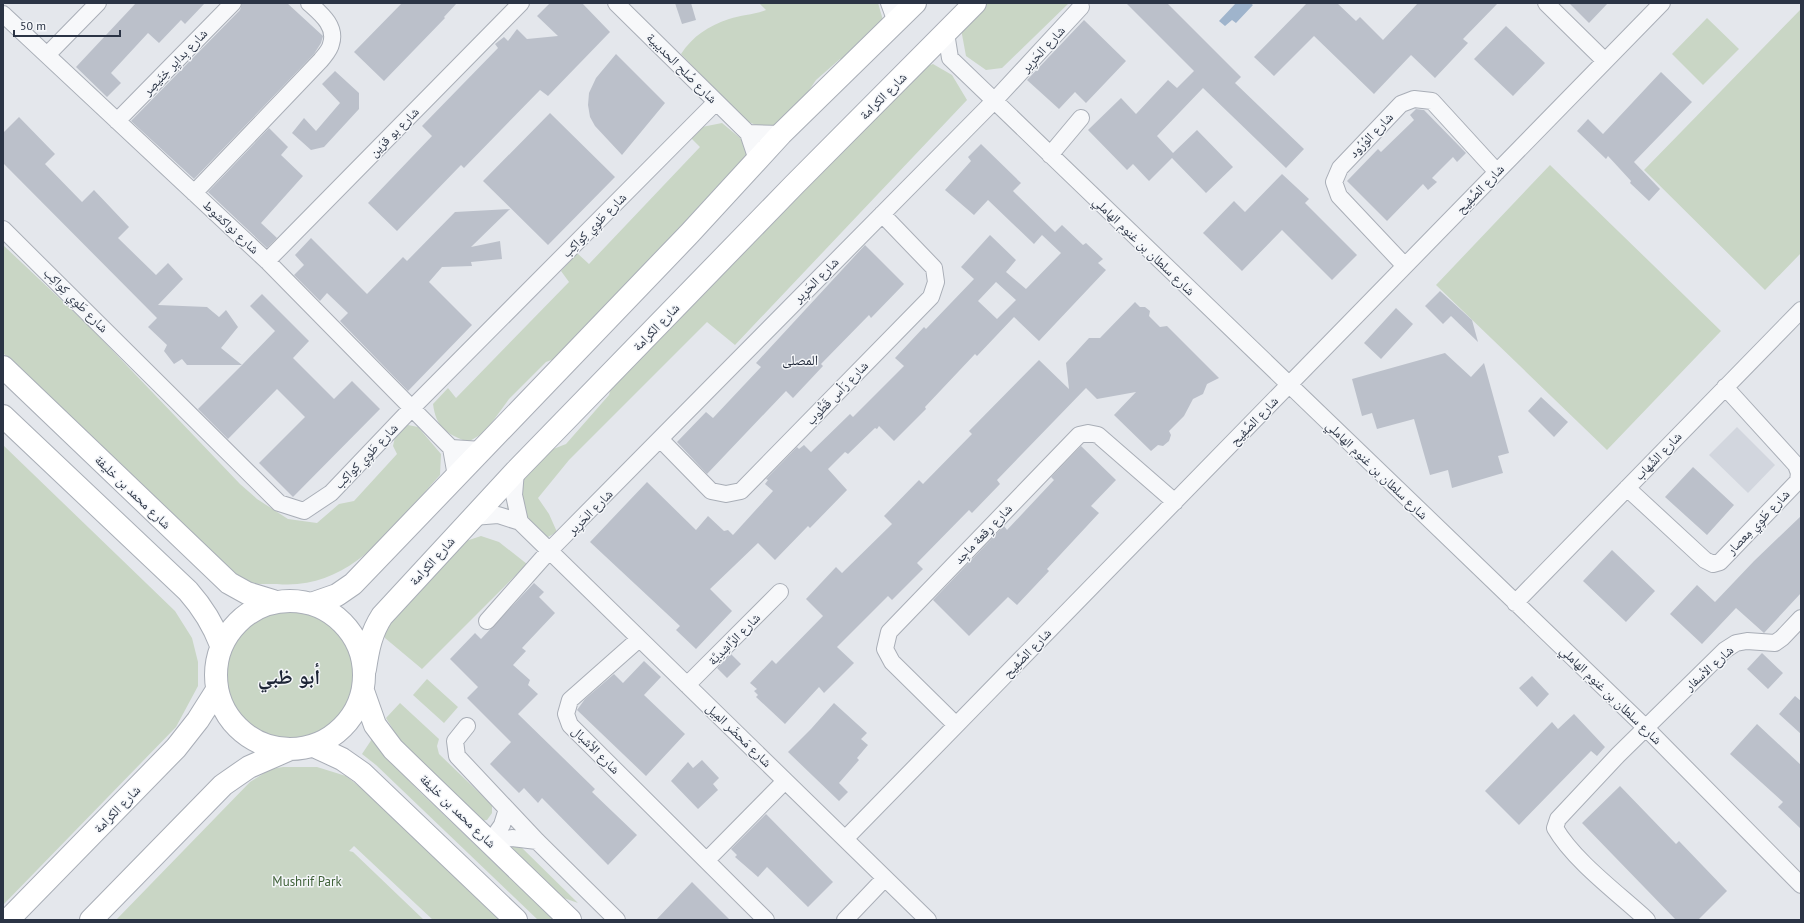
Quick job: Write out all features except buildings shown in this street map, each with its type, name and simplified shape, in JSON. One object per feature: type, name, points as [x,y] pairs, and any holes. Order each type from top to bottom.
[{"type":"main road","points":[[314,603],[337,596],[353,584],[757,160],[892,13],[915,3]]},
{"type":"main road","name":"شارع الكرامة","points":[[363,691],[368,647],[372,632],[382,616],[516,471],[794,185],[946,34],[975,3]]},
{"type":"main road","name":"شارع محمد بن خليفة","points":[[3,367],[228,582],[247,593],[273,601]]},
{"type":"main road","points":[[3,416],[188,591],[202,607],[213,626],[221,645]]},
{"type":"main road","points":[[288,750],[263,745],[242,732],[226,713],[217,690],[216,667],[221,645],[233,625],[251,610],[273,601],[294,599],[314,603],[334,613],[349,628],[360,647],[365,669]]},
{"type":"main road","name":"شارع الكرامة","points":[[8,920],[176,748],[198,720],[217,690]]},
{"type":"main road","points":[[91,920],[223,785],[249,767],[288,750],[314,746],[337,733],[354,714],[363,691]]},
{"type":"main road","name":"شارع محمد بن خليفة","points":[[363,691],[375,725],[393,749],[570,920]]},
{"type":"main road","points":[[314,746],[342,759],[362,773],[516,920]]},
{"type":"street","points":[[47,55],[98,3]]},
{"type":"street","name":"شارع بِدايِر خِنَيصِر","points":[[117,121],[233,3]]},
{"type":"street","points":[[194,193],[321,60],[332,44],[331,29],[326,19],[309,3]]},
{"type":"street","name":"شارع بو قرَين","points":[[267,260],[521,3]]},
{"type":"street","name":"شارع صُلح الحديبية","points":[[616,3],[748,133],[757,160]]},
{"type":"street","points":[[1546,3],[1605,62]]},
{"type":"street","name":"شارع الصَّفِيح","points":[[845,839],[1662,3]]},
{"type":"street","name":"شارع الحَرِير","points":[[550,551],[994,101],[1081,7]]},
{"type":"street","name":"شارع نواكشوط","points":[[3,14],[267,260],[451,448]]},
{"type":"street","points":[[923,56],[950,58],[946,34]]},
{"type":"street","name":"شارع سلطان بن غنوم الهاملي","points":[[950,58],[1288,386],[1646,728],[1801,885]]},
{"type":"street","name":"شارع الوُرُود","points":[[1405,266],[1339,196],[1334,182],[1340,168],[1401,104],[1414,99],[1432,101],[1497,172]]},
{"type":"street","name":"شارع طَوِي كِواكِب","points":[[3,229],[279,503],[304,510],[330,493],[412,408],[716,102]]},
{"type":"street","points":[[1050,155],[1081,118]]},
{"type":"street","points":[[748,133],[781,134]]},
{"type":"street","name":"شارع رَأس قَطُّوب","points":[[661,440],[711,491],[726,494],[740,491],[931,297],[936,282],[934,268],[882,214]]},
{"type":"street","name":"شارع الشِّهاب","points":[[1515,603],[1801,310]]},
{"type":"street","name":"شارع طَوِي مِعصار","points":[[1627,488],[1705,560],[1713,564],[1720,562],[1798,481],[1799,473],[1796,465],[1784,451],[1725,388]]},
{"type":"street","name":"شارع رِقعة ماجِد","points":[[956,725],[892,662],[885,649],[888,632],[1079,435],[1088,433],[1098,436],[1175,502]]},
{"type":"street","points":[[456,476],[451,448],[482,450]]},
{"type":"street","points":[[516,471],[514,495],[520,522]]},
{"type":"street","name":"شارع مَحضَر المِيل","points":[[473,517],[498,515],[520,522],[928,920]]},
{"type":"street","points":[[487,621],[550,551]]},
{"type":"street","name":"شارع الرَّاشِدِيَّة","points":[[687,685],[780,592]]},
{"type":"street","name":"شارع الأسفار","points":[[1647,920],[1574,854],[1562,840],[1555,828],[1558,819],[1646,728],[1725,650],[1736,643],[1747,641],[1775,643],[1782,638],[1801,618]]},
{"type":"street","name":"شارع الأشبال","points":[[639,639],[570,700],[566,714],[570,725],[766,920]]},
{"type":"street","points":[[466,726],[455,741],[457,756],[537,841],[617,920]]},
{"type":"street","points":[[707,860],[785,781]]},
{"type":"street","points":[[490,842],[502,826],[507,809]]},
{"type":"street","points":[[490,842],[512,838],[537,841]]},
{"type":"street","points":[[845,920],[885,878]]},
{"type":"shaded area","points":[[1737,427],[1775,465],[1748,493],[1709,455]]},
{"type":"green space","points":[[759,3],[878,3],[883,20],[852,58],[840,59],[816,80],[787,123],[765,129],[744,120],[681,54],[696,37],[708,28],[721,22],[766,10]]},
{"type":"green space","points":[[985,3],[1069,3],[1002,68],[986,70],[966,56],[961,29]]},
{"type":"green space","points":[[1801,9],[1801,253],[1765,290],[1644,170]]},
{"type":"green space","points":[[1707,18],[1739,49],[1703,85],[1672,54]]},
{"type":"green space","points":[[933,64],[952,75],[967,100],[735,345],[707,322],[569,460],[538,498],[549,514],[557,532],[548,537],[533,538],[513,519],[507,507],[510,491],[543,453],[566,444],[609,395],[616,372],[918,70]]},
{"type":"green space","points":[[722,123],[745,142],[752,161],[562,356],[546,362],[509,399],[485,432],[468,442],[448,433],[437,419],[433,404],[448,388],[456,398],[569,282],[561,271],[577,253],[589,264],[700,147],[690,137],[702,127]]},
{"type":"green space","points":[[1550,165],[1721,331],[1607,450],[1436,285]]},
{"type":"green space","points":[[3,245],[91,328],[240,484],[257,499],[288,519],[317,523],[339,504],[354,501],[397,454],[393,446],[395,437],[408,425],[418,427],[441,454],[440,475],[388,533],[350,566],[328,577],[304,583],[257,584],[243,579],[214,558],[3,353]]},
{"type":"green space","points":[[3,445],[175,611],[192,638],[198,662],[198,686],[176,727],[3,905]]},
{"type":"green space","points":[[481,536],[499,542],[527,564],[422,669],[385,638],[384,628],[466,541]]},
{"type":"green space","points":[[289,610],[314,615],[335,629],[349,650],[354,675],[349,700],[335,721],[314,735],[289,740],[264,735],[243,721],[229,700],[224,675],[229,650],[243,629],[264,615]]},
{"type":"green space","points":[[427,679],[458,707],[444,723],[413,695]]},
{"type":"green space","points":[[400,703],[439,739],[437,746],[439,754],[492,805],[492,813],[487,820],[480,821],[402,744],[386,718]]},
{"type":"green space","points":[[374,736],[388,759],[420,792],[554,920],[538,920],[376,765],[362,754]]},
{"type":"green space","name":"Mushrif Park","points":[[283,767],[317,767],[346,776],[370,795],[502,920],[433,920],[354,846],[349,851],[353,852],[424,920],[116,920],[250,782],[271,769]]},
{"type":"green space","points":[[517,843],[578,903],[558,896],[504,844]]},
{"type":"water","points":[[1236,3],[1250,3],[1253,5],[1236,23],[1232,20],[1225,26],[1219,21]]},
{"type":"district","name":"المصلى","points":[[800,360]]},
{"type":"district","name":"أبو ظبي","points":[[289,676]]}]
